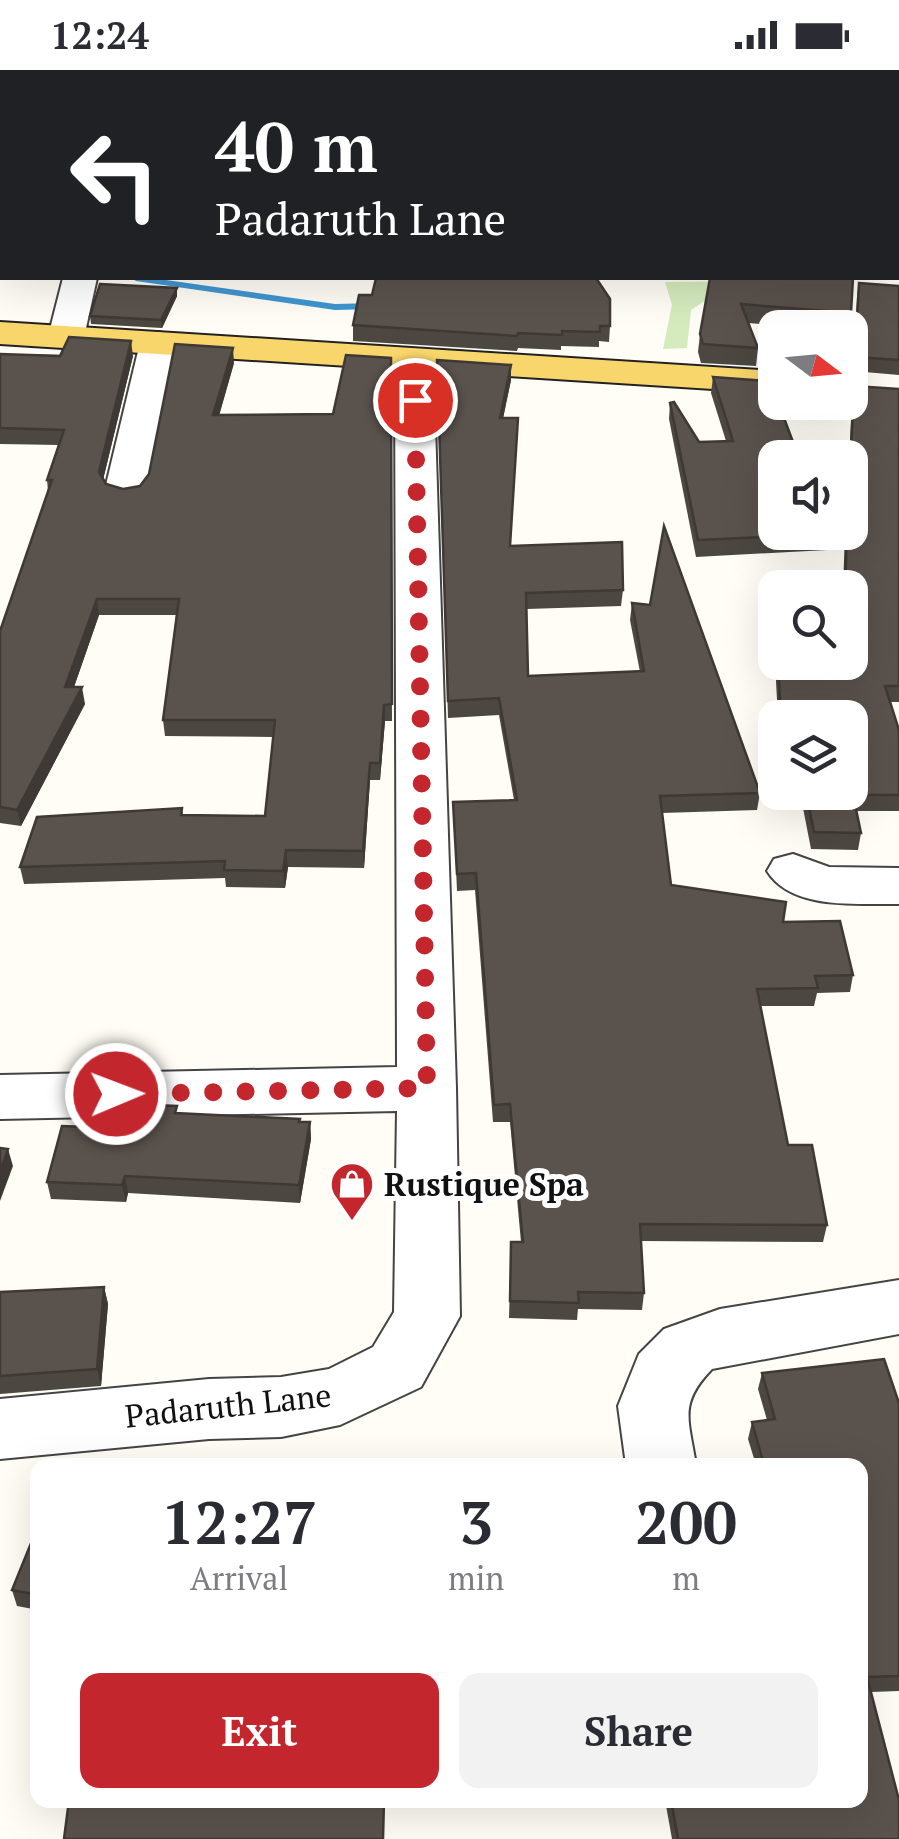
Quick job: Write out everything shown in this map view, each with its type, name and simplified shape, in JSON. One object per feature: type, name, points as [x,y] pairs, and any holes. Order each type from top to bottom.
[{"type":"main road","points":[[0,333],[758,381]]},
{"type":"street","points":[[66,337],[80,280]]},
{"type":"street","points":[[126,489],[158,343]]},
{"type":"street","name":"Padaruth Lane","points":[[0,1429],[209,1408],[281,1407],[340,1396],[397,1367],[426,1316],[427,1088],[414,361]]},
{"type":"street","points":[[792,871],[822,884],[899,886]]},
{"type":"street","points":[[0,1097],[427,1088]]},
{"type":"street","points":[[660,1458],[652,1406],[663,1374],[688,1349],[720,1337],[899,1307]]},
{"type":"green space","points":[[766,281],[761,302],[706,300],[691,310],[687,348],[663,349],[672,305],[665,282]]},
{"type":"building","points":[[376,280],[597,280],[610,299],[610,326],[600,326],[600,332],[517,336],[353,325],[359,295],[372,295]]},
{"type":"building","points":[[710,280],[853,280],[851,310],[741,304],[758,348],[703,344],[700,334]]},
{"type":"building","points":[[859,283],[899,286],[899,360],[868,358],[868,310],[858,310]]},
{"type":"building","points":[[100,284],[177,288],[161,320],[90,316]]},
{"type":"building","points":[[69,337],[131,341],[99,472],[106,484],[123,489],[140,486],[149,474],[175,344],[233,348],[213,415],[333,414],[346,355],[391,358],[392,704],[384,705],[380,763],[370,763],[363,851],[286,850],[283,871],[224,870],[225,861],[20,867],[37,817],[182,808],[181,815],[265,816],[275,720],[163,720],[179,599],[97,599],[65,687],[82,687],[17,810],[0,807],[0,631],[52,480],[47,480],[64,430],[0,428],[0,354],[60,356]]},
{"type":"building","points":[[437,360],[511,365],[500,418],[518,418],[510,546],[622,542],[623,590],[526,593],[528,676],[644,671],[632,603],[650,605],[664,526],[758,787],[758,793],[660,796],[671,885],[786,902],[783,922],[840,921],[853,975],[815,976],[818,988],[757,989],[788,1145],[812,1145],[827,1225],[640,1224],[644,1293],[578,1292],[579,1303],[510,1301],[511,1242],[523,1242],[510,1104],[494,1105],[476,873],[457,874],[453,802],[517,800],[499,698],[448,701]]},
{"type":"building","points":[[713,377],[758,380],[758,420],[785,420],[792,440],[758,440],[758,537],[698,540],[670,403],[674,402],[699,442],[733,441]]},
{"type":"building","points":[[868,387],[899,389],[899,686],[885,686],[899,730],[899,795],[868,795],[868,700],[780,700],[779,680],[868,680],[868,570],[846,570],[846,550],[868,550],[868,440],[851,440],[852,420],[868,420]]},
{"type":"building","points":[[810,810],[856,810],[861,833],[814,832]]},
{"type":"building","points":[[125,1104],[177,1106],[175,1113],[310,1122],[299,1185],[125,1176],[122,1185],[47,1182],[62,1126],[119,1128]]},
{"type":"building","points":[[0,1148],[8,1149],[0,1172]]},
{"type":"building","points":[[104,1287],[97,1369],[0,1376],[0,1292]]},
{"type":"building","points":[[884,1359],[899,1403],[899,1676],[868,1677],[868,1458],[762,1458],[752,1422],[775,1419],[762,1373]]},
{"type":"building","points":[[30,1546],[30,1593],[12,1590]]},
{"type":"building","points":[[868,1681],[899,1800],[899,1839],[678,1839],[672,1808],[868,1808]]},
{"type":"building","points":[[68,1808],[384,1808],[383,1839],[64,1839]]},
{"type":"waterway","points":[[150,280],[335,307],[375,306]]},
{"type":"place","name":"Rustique Spa","points":[[352,1222]]},
{"type":"route","points":[[116,1094],[427,1088],[415,400]]}]
